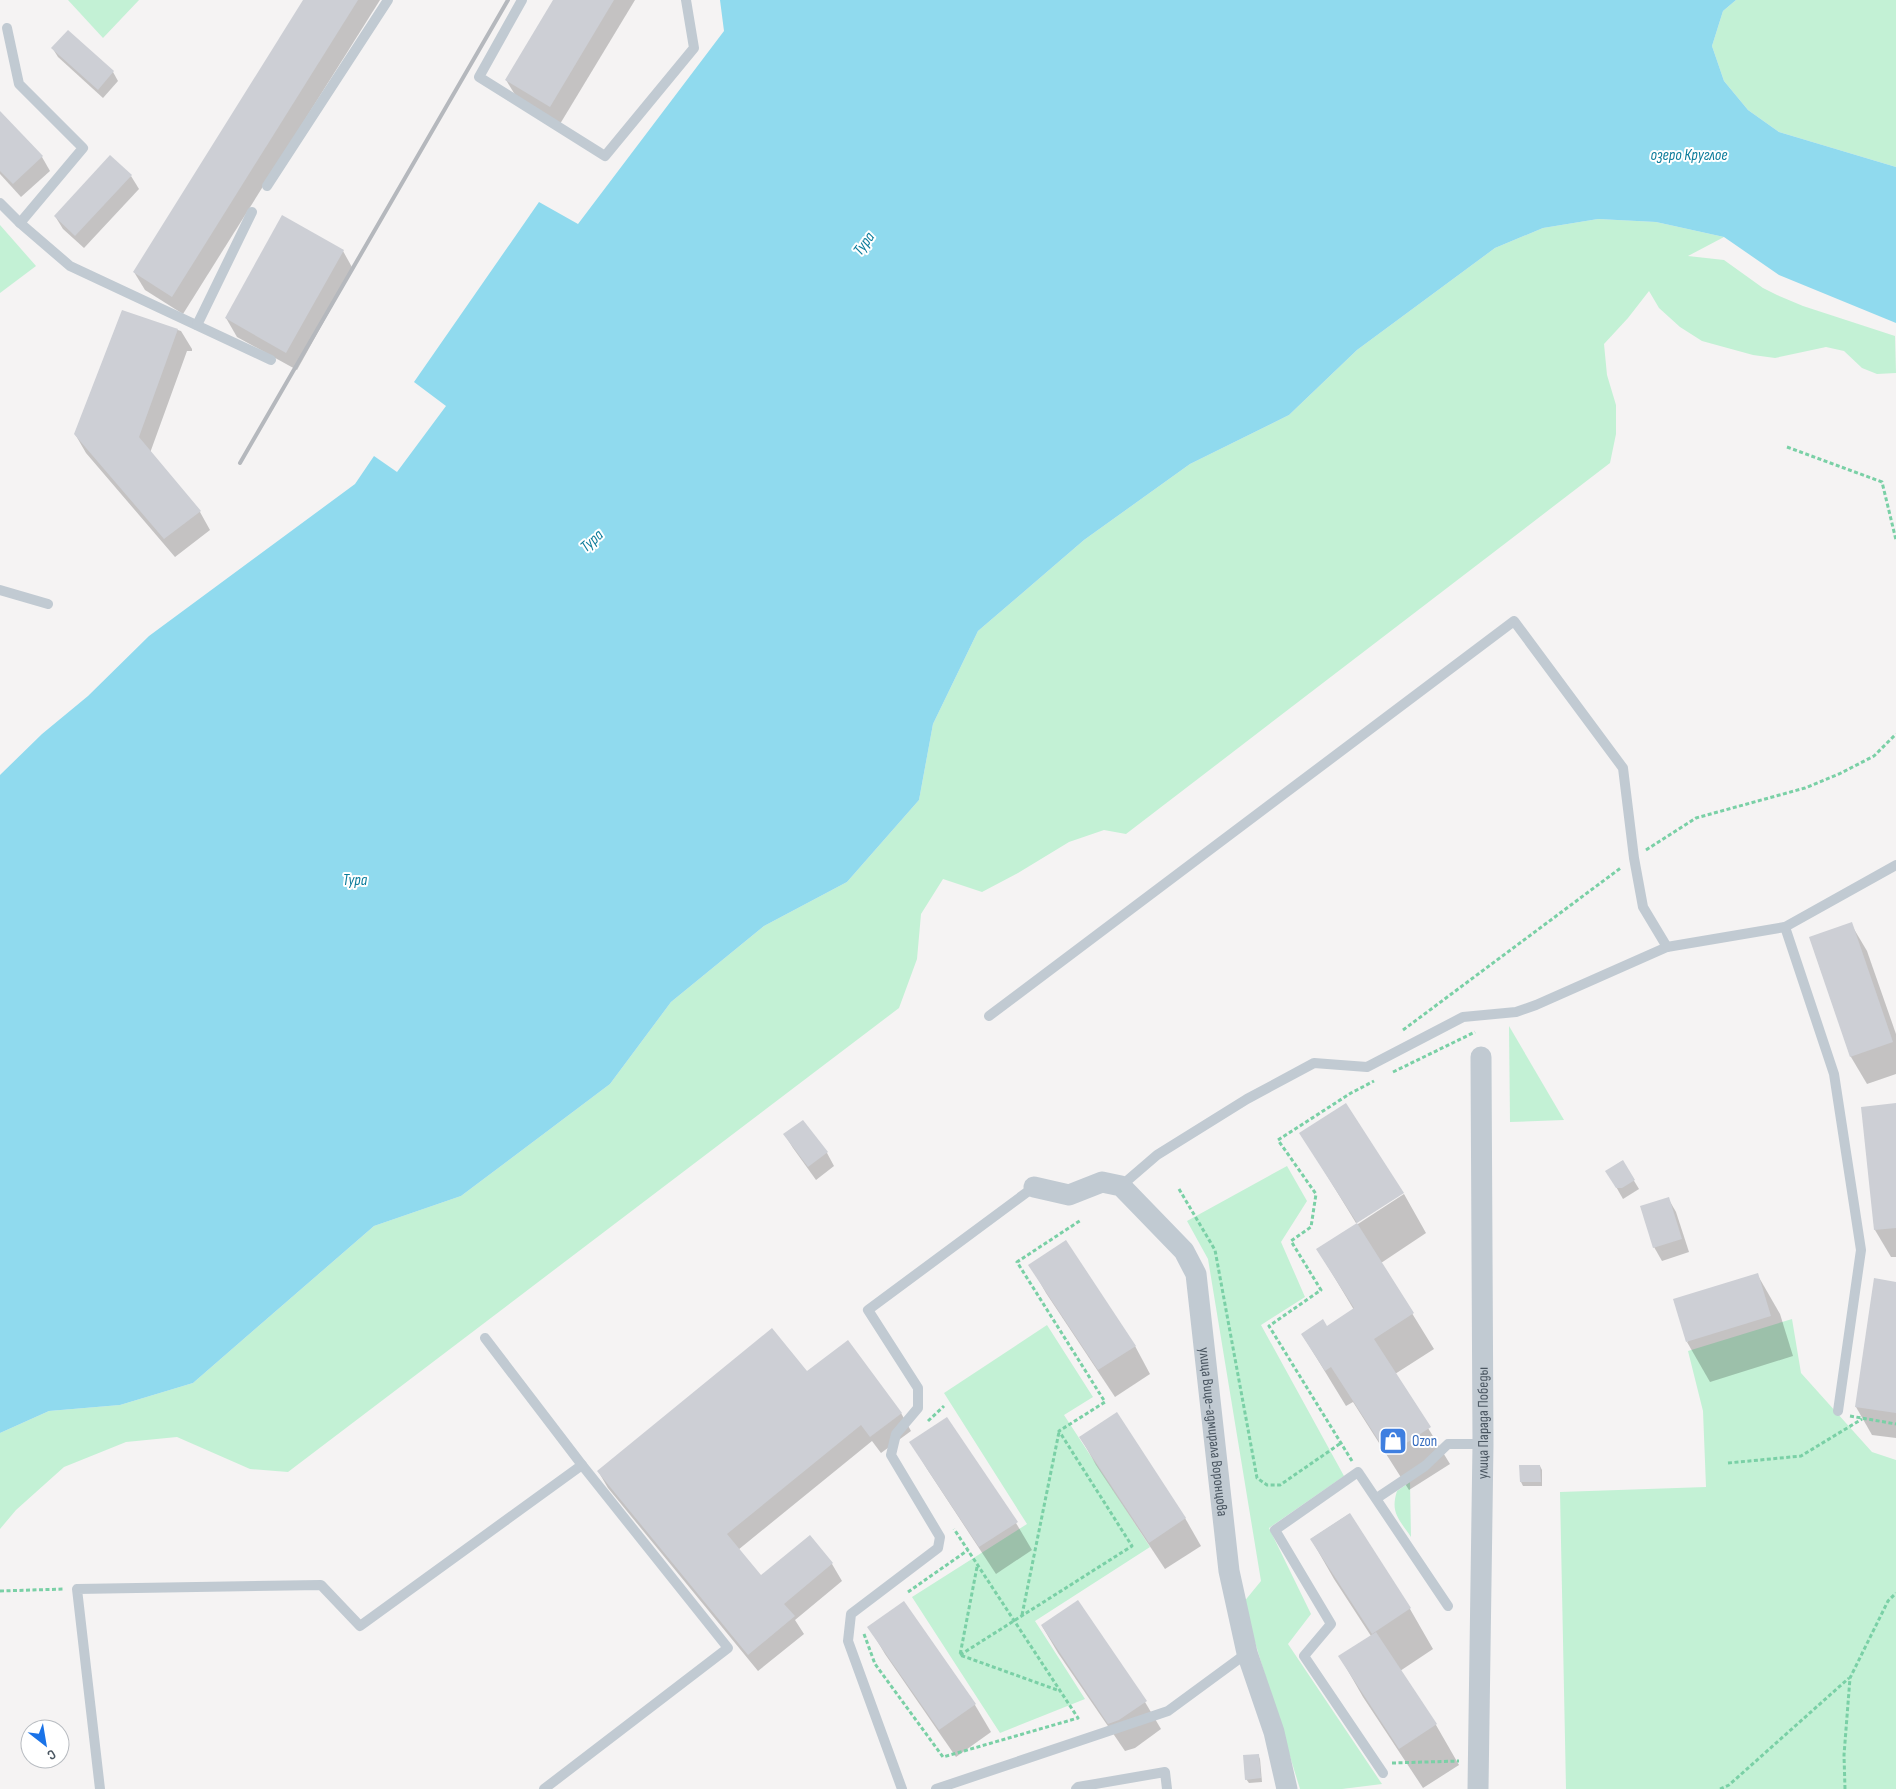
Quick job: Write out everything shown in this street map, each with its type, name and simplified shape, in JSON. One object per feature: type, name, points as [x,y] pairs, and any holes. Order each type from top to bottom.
[{"type":"street","name":"улица Парада Победы","points":[[1478,1789],[1484,1444],[1481,1057]]},
{"type":"street","points":[[1034,1187],[1069,1195],[1102,1182],[1121,1186]]},
{"type":"street","name":"улица Вице-адмирала Воронцова","points":[[1121,1186],[1184,1251],[1196,1274],[1229,1571],[1246,1653],[1274,1732],[1287,1789]]},
{"type":"lane","points":[[267,186],[388,0]]},
{"type":"lane","points":[[522,0],[479,77],[606,156],[694,48],[686,0]]},
{"type":"lane","points":[[7,28],[19,84],[83,148],[20,223]]},
{"type":"lane","points":[[0,203],[70,266],[271,360]]},
{"type":"lane","points":[[196,325],[252,212]]},
{"type":"lane","points":[[0,590],[48,604]]},
{"type":"lane","points":[[989,1016],[1514,621],[1623,768],[1634,858],[1643,907],[1667,947]]},
{"type":"lane","points":[[1121,1186],[1158,1155],[1247,1099],[1314,1063],[1367,1067],[1463,1018],[1516,1012],[1536,1006],[1667,947],[1785,927],[1896,865]]},
{"type":"lane","points":[[1785,927],[1834,1074],[1859,1230],[1861,1250],[1838,1411]]},
{"type":"lane","points":[[902,1789],[848,1642],[851,1614],[938,1548],[940,1537],[891,1456],[896,1434],[918,1408],[918,1388],[868,1310],[1034,1187]]},
{"type":"lane","points":[[485,1338],[582,1465],[728,1648],[544,1789]]},
{"type":"lane","points":[[1377,1498],[1425,1466],[1448,1444],[1484,1444]]},
{"type":"lane","points":[[100,1789],[77,1589],[321,1585],[360,1626],[582,1465]]},
{"type":"lane","points":[[1385,1768],[1304,1656],[1331,1624],[1275,1530],[1358,1472],[1448,1606]]},
{"type":"lane","points":[[936,1789],[1168,1711],[1246,1653]]},
{"type":"lane","points":[[1076,1789],[1078,1787],[1165,1772],[1167,1789]]},
{"type":"path","points":[[1787,447],[1882,482],[1896,540]]},
{"type":"path","points":[[1385,1076],[1480,1029]]},
{"type":"path","points":[[1358,1472],[1269,1326],[1322,1290],[1291,1240],[1311,1227],[1316,1194],[1278,1140],[1351,1093],[1377,1080]]},
{"type":"path","points":[[1179,1189],[1215,1250],[1256,1478],[1267,1485],[1280,1485],[1342,1443]]},
{"type":"path","points":[[1022,1615],[1059,1432],[1105,1402],[1017,1262],[1081,1220]]},
{"type":"path","points":[[922,1426],[944,1406]]},
{"type":"path","points":[[1838,1411],[1862,1419],[1896,1424]]},
{"type":"path","points":[[1728,1463],[1801,1456],[1862,1419]]},
{"type":"path","points":[[960,1655],[1132,1546],[1059,1432]]},
{"type":"path","points":[[863,1632],[875,1664],[943,1757],[1078,1718],[952,1526]]},
{"type":"path","points":[[906,1593],[968,1550]]},
{"type":"path","points":[[960,1655],[978,1566]]},
{"type":"path","points":[[0,1591],[77,1589]]},
{"type":"path","points":[[1845,1789],[1844,1756],[1850,1678],[1888,1601],[1896,1593]]},
{"type":"path","points":[[960,1655],[1061,1691]]},
{"type":"path","points":[[1720,1789],[1728,1785],[1850,1678]]},
{"type":"path","points":[[1385,1768],[1459,1762]]},
{"type":"green space","points":[[68,0],[139,0],[103,38]]},
{"type":"green space","points":[[1736,0],[1896,0],[1896,167],[1779,132],[1748,110],[1724,81],[1712,46],[1723,11]]},
{"type":"green space","points":[[1598,219],[1656,222],[1724,237],[1688,256],[1724,260],[1763,288],[1777,295],[1803,306],[1895,336],[1896,373],[1877,374],[1862,368],[1844,351],[1826,347],[1775,358],[1753,355],[1702,341],[1680,327],[1659,308],[1649,291],[1604,344],[1607,375],[1616,405],[1616,434],[1610,463],[1126,834],[1104,830],[1069,842],[982,892],[943,879],[921,914],[917,959],[899,1008],[288,1472],[250,1469],[177,1437],[126,1442],[64,1467],[16,1510],[0,1529],[0,1433],[49,1411],[120,1405],[193,1383],[374,1226],[461,1196],[610,1084],[671,1002],[764,926],[847,882],[919,800],[933,724],[978,631],[1084,540],[1190,464],[1289,415],[1357,350],[1495,248],[1543,228]]},
{"type":"green space","points":[[0,225],[36,266],[0,293]]},
{"type":"green space","points":[[1509,1026],[1564,1120],[1510,1122]]},
{"type":"green space","points":[[1287,1166],[1307,1201],[1281,1242],[1305,1297],[1261,1325],[1344,1476],[1269,1528],[1311,1614],[1288,1644],[1382,1784],[1342,1789],[1300,1789],[1243,1603],[1261,1581],[1208,1259],[1187,1221]]},
{"type":"green space","points":[[1792,1319],[1801,1373],[1872,1452],[1896,1460],[1896,1789],[1566,1789],[1560,1492],[1706,1487],[1703,1411],[1688,1351]]},
{"type":"green space","points":[[1047,1325],[1093,1397],[1064,1415],[1150,1547],[1035,1621],[1085,1699],[1000,1733],[912,1597],[1027,1524],[944,1393]]},
{"type":"green space","points":[[1410,1482],[1411,1537],[1399,1520],[1395,1510],[1397,1491]]},
{"type":"water","name":"Тура","points":[[720,0],[1736,0],[1723,11],[1712,46],[1724,81],[1748,110],[1779,132],[1896,167],[1896,323],[1779,275],[1724,237],[1656,222],[1598,219],[1543,228],[1495,248],[1357,350],[1289,415],[1190,464],[1084,540],[978,631],[933,724],[919,800],[847,882],[764,926],[671,1002],[610,1084],[461,1196],[374,1226],[193,1383],[120,1405],[49,1411],[0,1433],[0,775],[42,734],[88,696],[149,636],[355,484],[374,456],[397,472],[446,406],[414,382],[539,202],[578,224],[724,31]]},
{"type":"building","points":[[303,0],[358,0],[172,297],[133,272]]},
{"type":"building","points":[[553,0],[614,0],[550,107],[505,80]]},
{"type":"building","points":[[68,30],[114,71],[98,90],[51,48]]},
{"type":"building","points":[[0,111],[43,156],[13,184],[0,171]]},
{"type":"building","points":[[110,155],[132,175],[75,236],[54,216]]},
{"type":"building","points":[[282,215],[344,250],[286,353],[225,318]]},
{"type":"building","points":[[122,310],[178,329],[139,437],[201,511],[164,539],[74,434]]},
{"type":"building","points":[[1852,922],[1893,1042],[1850,1057],[1809,937]]},
{"type":"building","points":[[1346,1103],[1404,1193],[1357,1223],[1299,1133]]},
{"type":"building","points":[[1896,1103],[1896,1228],[1874,1230],[1861,1107]]},
{"type":"building","points":[[803,1120],[828,1152],[808,1167],[783,1134]]},
{"type":"building","points":[[1623,1160],[1635,1180],[1622,1188],[1616,1188],[1605,1171]]},
{"type":"building","points":[[1669,1197],[1682,1239],[1653,1248],[1640,1206]]},
{"type":"building","points":[[1357,1223],[1414,1313],[1374,1339],[1431,1427],[1388,1455],[1331,1367],[1325,1371],[1301,1334],[1323,1319],[1327,1326],[1354,1308],[1316,1249]]},
{"type":"building","points":[[1066,1240],[1136,1346],[1098,1370],[1028,1265]]},
{"type":"building","points":[[1758,1273],[1771,1316],[1686,1342],[1673,1299]]},
{"type":"building","points":[[1874,1278],[1896,1282],[1896,1413],[1855,1407]]},
{"type":"building","points":[[772,1328],[807,1371],[848,1340],[902,1413],[870,1437],[861,1425],[727,1534],[761,1575],[810,1535],[833,1563],[784,1604],[795,1616],[748,1655],[597,1471]]},
{"type":"building","points":[[1117,1412],[1186,1518],[1149,1543],[1079,1437]]},
{"type":"building","points":[[947,1417],[1018,1522],[979,1547],[909,1442]]},
{"type":"building","points":[[1519,1465],[1540,1465],[1541,1482],[1520,1482]]},
{"type":"building","points":[[1350,1513],[1411,1608],[1372,1634],[1310,1539]]},
{"type":"building","points":[[1078,1600],[1147,1701],[1119,1720],[1108,1724],[1041,1625]]},
{"type":"building","points":[[904,1601],[976,1704],[939,1730],[867,1627]]},
{"type":"building","points":[[1376,1632],[1437,1724],[1399,1749],[1338,1656]]},
{"type":"building","points":[[1259,1754],[1261,1778],[1245,1780],[1243,1755]]},
{"type":"railway","points":[[240,463],[508,0]]},
{"type":"place","name":"Ozon","points":[[1393,1441]]},
{"type":"water label","name":"озеро Круглое","points":[[1689,154]]}]
